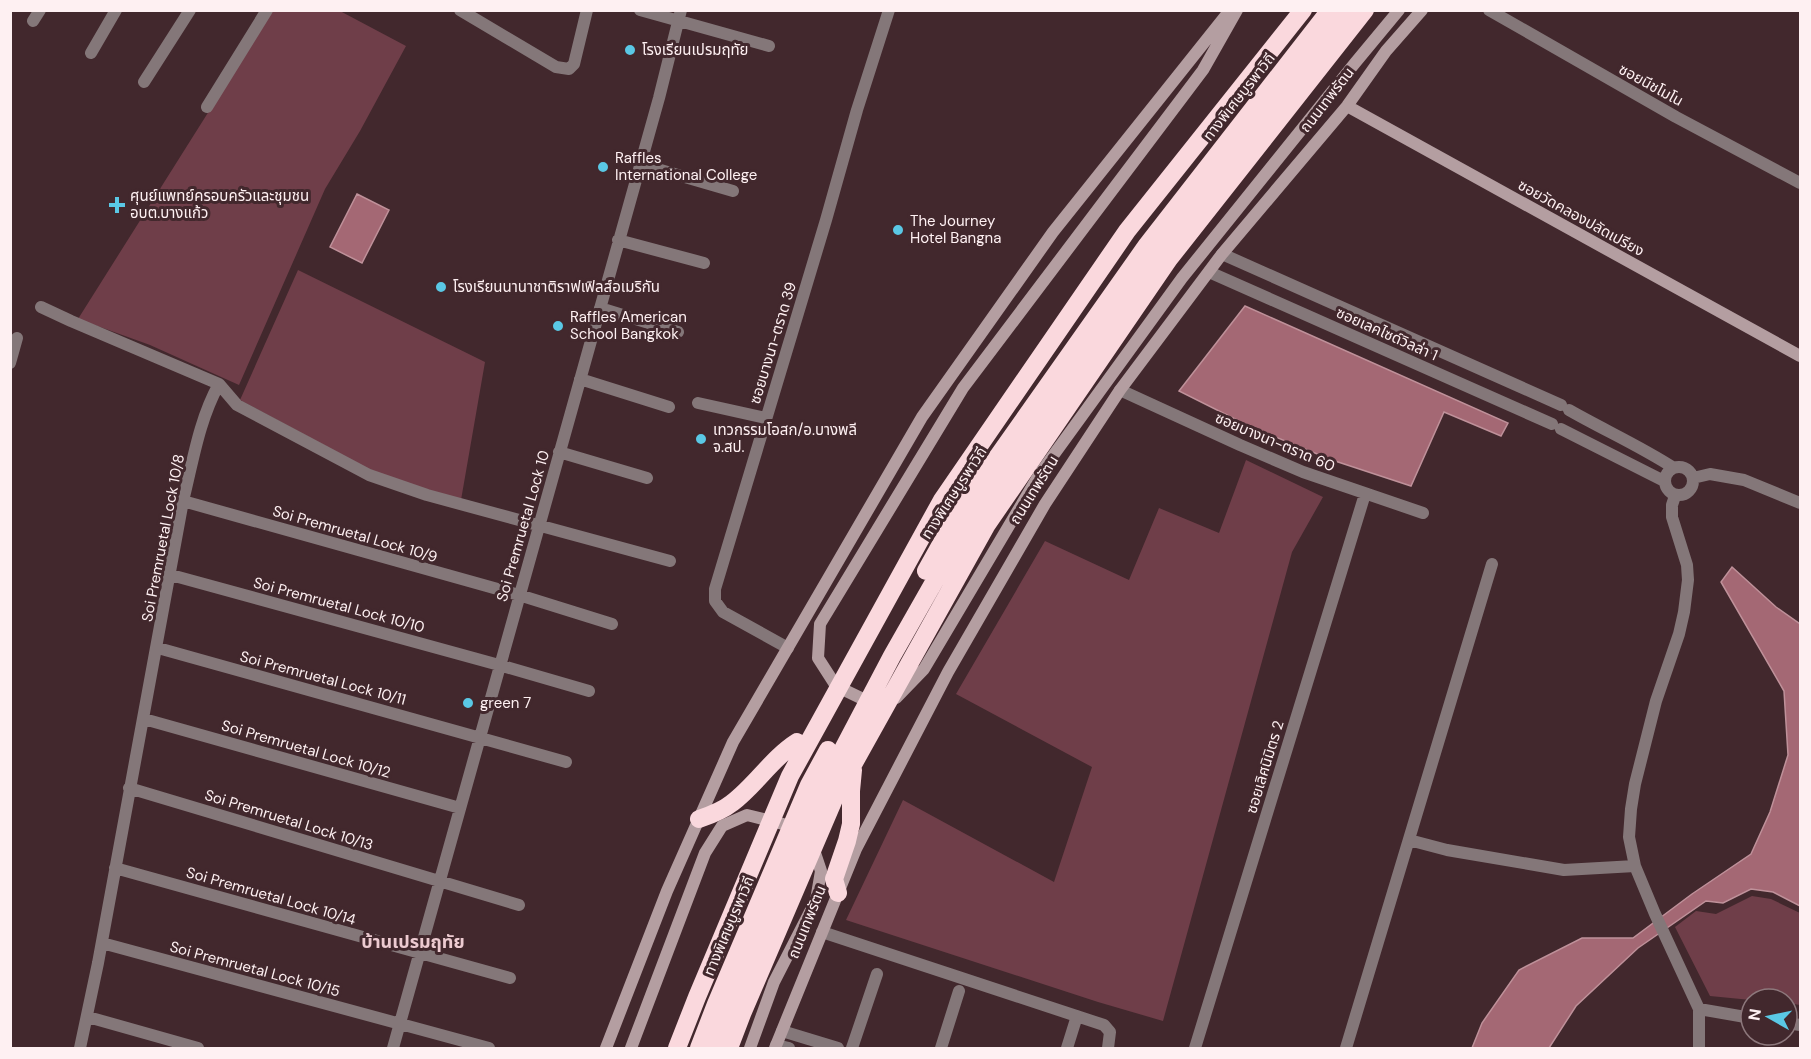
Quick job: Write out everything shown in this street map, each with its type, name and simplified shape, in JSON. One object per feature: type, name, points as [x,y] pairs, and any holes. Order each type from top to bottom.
[{"type":"highway","points":[[669,1048],[781,771],[933,496],[1119,226],[1289,10]]},
{"type":"highway","name":"ทางพิเศษบูรพาวิถี","points":[[677,1048],[789,776],[942,500],[1127,231],[1303,10]]},
{"type":"highway","name":"ทางพิเศษบูรพาวิถี","points":[[699,1048],[809,785],[960,510],[1147,244],[1330,10]]},
{"type":"highway","points":[[713,1048],[821,791],[892,656],[971,517],[1157,252],[1346,10]]},
{"type":"highway","name":"ถนนเทพรัตน","points":[[729,1048],[835,797],[987,526],[1169,259],[1365,10]]},
{"type":"highway","points":[[699,819],[719,812],[731,804],[786,749],[797,742]]},
{"type":"highway","points":[[838,893],[834,879],[851,824],[854,762]]},
{"type":"main road","points":[[606,1048],[649,934],[733,742],[922,417],[1053,232],[1230,10]]},
{"type":"main road","points":[[1237,10],[1203,70],[963,388],[820,624],[818,658],[836,686],[867,701],[896,698],[924,669],[1039,475],[1182,278],[1399,10]]},
{"type":"main road","name":"ถนนเทพรัตน","points":[[775,1047],[855,849],[948,672],[1045,504],[1120,390],[1222,254],[1347,106],[1386,51],[1422,10]]},
{"type":"main road","name":"ซอยวัดคลองปลัดเปรียง","points":[[1347,106],[1800,356]]},
{"type":"main road","points":[[631,1048],[705,853],[722,826],[747,815],[783,824],[812,845],[821,872],[816,900],[774,982],[750,1048]]},
{"type":"street","points":[[91,53],[116,10]]},
{"type":"street","points":[[144,82],[190,10]]},
{"type":"street","points":[[207,107],[267,10]]},
{"type":"street","points":[[460,10],[556,67],[569,69],[573,64],[587,10]]},
{"type":"street","points":[[640,10],[680,16],[769,46]]},
{"type":"street","name":"ซอยบางนา-ตราด 39","points":[[788,648],[723,612],[716,601],[715,589],[857,110],[889,10]]},
{"type":"street","name":"ซอยนีชโมโน","points":[[1489,10],[1676,117],[1800,183]]},
{"type":"street","name":"Soi Premruetal Lock 10","points":[[393,1048],[680,16]]},
{"type":"street","points":[[640,164],[733,192]]},
{"type":"street","points":[[618,240],[704,263]]},
{"type":"street","name":"ซอยเลคไซด์วิลล่า 1","points":[[1222,254],[1565,407],[1674,468],[1682,467],[1689,471],[1693,478]]},
{"type":"street","name":"ซอยเลคไซด์วิลล่า 1","points":[[1209,272],[1557,427],[1664,481],[1665,487],[1675,496]]},
{"type":"street","points":[[42,307],[219,384],[237,405],[369,475],[427,495],[670,561]]},
{"type":"street","points":[[600,308],[678,332]]},
{"type":"street","points":[[10,363],[17,338]]},
{"type":"street","points":[[580,379],[669,406]]},
{"type":"street","name":"Soi Premruetal Lock 10/8","points":[[80,1048],[88,1017],[129,788],[158,648],[183,501],[201,428],[210,401],[219,384]]},
{"type":"street","name":"ซอยบางนา-ตราด 60","points":[[1120,390],[1303,472],[1423,513]]},
{"type":"street","points":[[698,403],[766,418]]},
{"type":"street","points":[[1574,436],[1584,419]]},
{"type":"street","points":[[559,452],[647,478]]},
{"type":"street","points":[[1664,481],[1667,473],[1674,468]]},
{"type":"street","points":[[1700,1048],[1699,1009],[1635,866],[1629,837],[1635,784],[1656,701],[1679,634],[1684,612],[1688,580],[1687,565],[1672,517],[1672,505],[1675,496],[1685,495],[1692,488],[1693,478],[1710,474],[1744,480],[1800,503]]},
{"type":"street","name":"ซอยเลิศนิมิตร 2","points":[[1195,1048],[1365,494]]},
{"type":"street","name":"Soi Premruetal Lock 10/9","points":[[183,501],[519,595],[612,624]]},
{"type":"street","points":[[1347,1048],[1492,564]]},
{"type":"street","name":"Soi Premruetal Lock 10/10","points":[[171,575],[589,692]]},
{"type":"street","name":"Soi Premruetal Lock 10/11","points":[[158,648],[566,762]]},
{"type":"street","name":"Soi Premruetal Lock 10/12","points":[[144,719],[460,808]]},
{"type":"street","name":"Soi Premruetal Lock 10/13","points":[[129,788],[519,905]]},
{"type":"street","points":[[1409,840],[1447,850],[1564,870],[1635,866]]},
{"type":"street","name":"Soi Premruetal Lock 10/14","points":[[115,868],[510,978]]},
{"type":"street","points":[[822,932],[1104,1025],[1110,1032],[1108,1048]]},
{"type":"street","name":"Soi Premruetal Lock 10/15","points":[[102,943],[400,1026],[489,1048]]},
{"type":"street","points":[[852,1048],[877,974]]},
{"type":"street","points":[[941,1048],[959,991]]},
{"type":"street","points":[[1699,1009],[1739,1015]]},
{"type":"street","points":[[1066,1048],[1077,1016]]},
{"type":"street","points":[[88,1017],[198,1048]]},
{"type":"street","points":[[782,1031],[838,1048]]},
{"type":"street","points":[[775,1047],[789,1048]]},
{"type":"shaded area","points":[[272,11],[340,11],[406,46],[360,131],[325,189],[239,385],[150,345],[78,319]]},
{"type":"shaded area","points":[[357,194],[389,210],[362,263],[330,247]]},
{"type":"shaded area","points":[[298,270],[485,362],[461,500],[402,487],[240,400]]},
{"type":"shaded area","points":[[1245,306],[1508,423],[1501,436],[1444,412],[1411,486],[1332,460],[1251,427],[1179,391]]},
{"type":"shaded area","points":[[1246,460],[1323,497],[1292,552],[1163,1021],[846,920],[903,800],[1054,882],[1092,767],[956,694],[1045,541],[1129,580],[1159,508],[1219,533]]},
{"type":"shaded area","points":[[1732,567],[1776,607],[1800,624],[1800,906],[1773,892],[1751,889],[1723,903],[1706,901],[1638,948],[1576,1006],[1549,1048],[1472,1048],[1482,1023],[1519,970],[1582,938],[1633,938],[1751,854],[1770,812],[1788,755],[1784,691],[1721,582]]},
{"type":"shaded area","points":[[1752,896],[1771,899],[1800,913],[1800,1005],[1799,987],[1739,987],[1739,999],[1710,996],[1675,927],[1696,911],[1716,914]]},
{"type":"place","name":"โรงเรียนเปรมฤทัย","points":[[630,50]]},
{"type":"place","name":"Raffles International College","points":[[603,167]]},
{"type":"place","name":"ศุนย์แพทย์ครอบครัวและชุมชน อบต.บางแก้ว","points":[[117,205]]},
{"type":"place","name":"The Journey Hotel Bangna","points":[[898,230]]},
{"type":"place","name":"โรงเรียนนานาชาติราฟเฟิลส์อเมริกัน","points":[[441,287]]},
{"type":"place","name":"Raffles American School Bangkok","points":[[558,326]]},
{"type":"place","name":"เทวกรรมโอสก/อ.บางพลี จ.สป.","points":[[701,439]]},
{"type":"place","name":"green 7","points":[[468,703]]},
{"type":"district","name":"บ้านเปรมฤทัย","points":[[413,942]]}]
